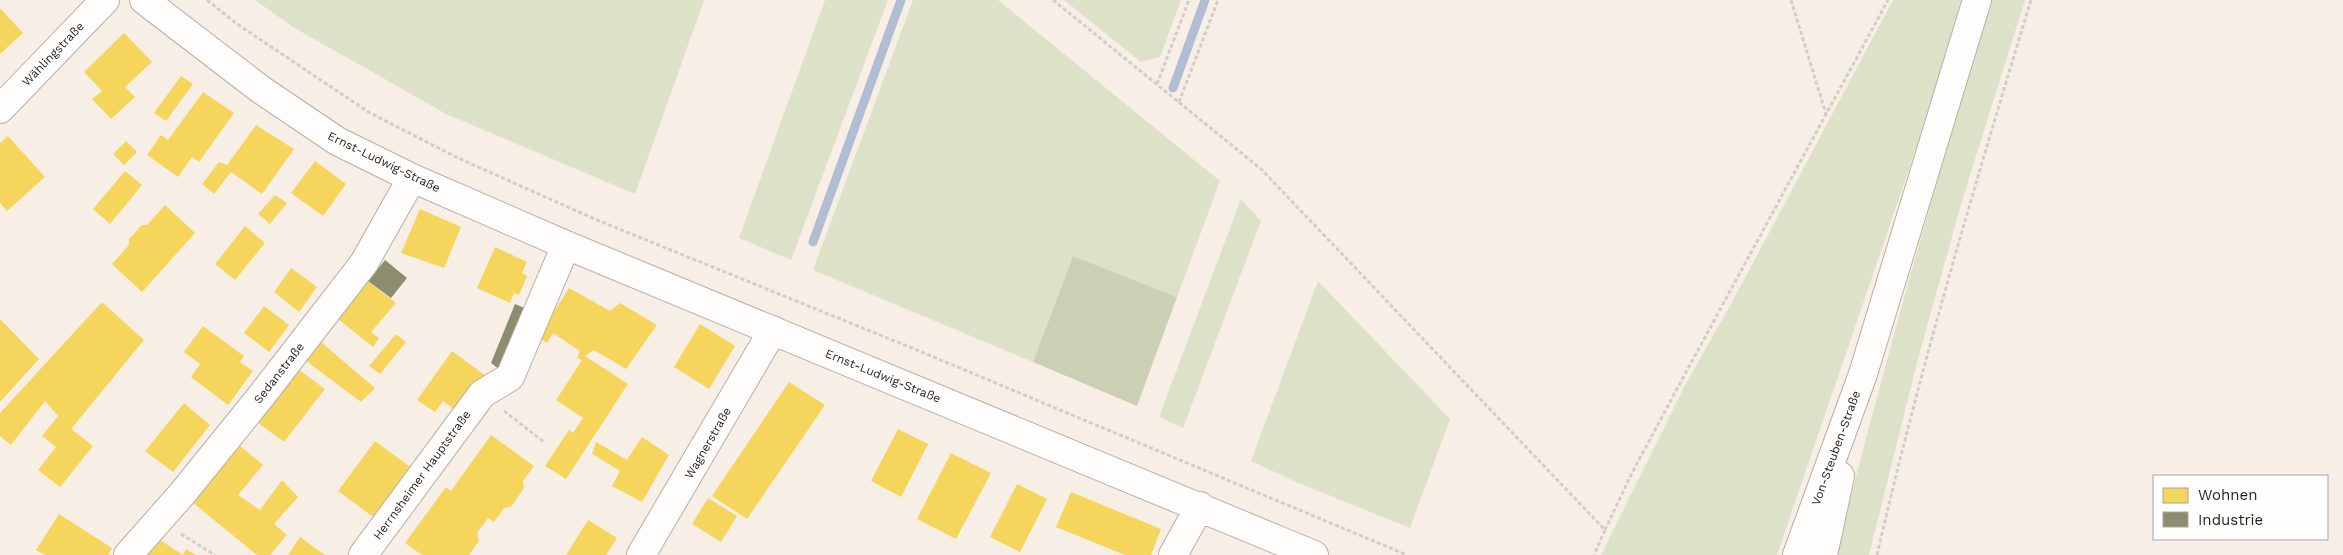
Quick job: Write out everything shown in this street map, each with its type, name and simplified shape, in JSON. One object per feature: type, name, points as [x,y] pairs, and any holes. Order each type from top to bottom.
[{"type":"street","name":"Wählingstraße","points":[[0,108],[105,0]]},
{"type":"street","name":"Ernst-Ludwig-Straße","points":[[144,0],[260,89],[337,141],[412,178],[566,245],[1200,506],[1314,555]]},
{"type":"street","points":[[1863,374],[1978,0]]},
{"type":"street","name":"Sedanstraße","points":[[128,555],[182,494],[256,403],[364,263],[412,178]]},
{"type":"street","points":[[482,394],[510,377],[566,245]]},
{"type":"street","name":"Wagnerstraße","points":[[641,555],[773,330]]},
{"type":"street","name":"Von-Steuben-Straße","points":[[1796,555],[1863,374]]},
{"type":"street","name":"Von-Steuben-Straße","points":[[1823,555],[1863,374]]},
{"type":"street","name":"Herrnsheimer Hauptstraße","points":[[363,555],[482,394]]},
{"type":"street","points":[[1174,555],[1200,506]]},
{"type":"path","points":[[207,0],[237,24],[370,113],[458,158],[597,220],[921,351],[1407,555]]},
{"type":"path","points":[[1053,0],[1261,169],[1605,530]]},
{"type":"path","points":[[1157,84],[1189,0]]},
{"type":"path","points":[[1179,102],[1218,0]]},
{"type":"path","points":[[1791,0],[1826,114]]},
{"type":"path","points":[[1594,555],[1646,447],[1888,0]]},
{"type":"path","points":[[1877,555],[1900,457],[1969,202],[2031,0]]},
{"type":"path","points":[[482,394],[544,442]]},
{"type":"path","points":[[158,519],[216,555]]},
{"type":"green space","points":[[255,0],[704,0],[635,194],[446,114],[293,27]]},
{"type":"green space","points":[[825,0],[888,0],[791,260],[739,238]]},
{"type":"green space","points":[[913,0],[998,0],[1220,181],[1177,297],[1073,256],[1033,362],[813,270]]},
{"type":"green space","points":[[1064,0],[1181,0],[1160,57],[1141,62]]},
{"type":"green space","points":[[1893,0],[1961,0],[1934,96],[1777,555],[1601,555],[1683,389],[1730,306]]},
{"type":"green space","points":[[1991,0],[2025,0],[1962,201],[1919,355],[1869,555],[1836,555],[1910,276]]},
{"type":"green space","points":[[1241,199],[1261,221],[1183,428],[1159,417]]},
{"type":"green space","points":[[1073,256],[1177,297],[1137,406],[1033,362]]},
{"type":"green space","points":[[1318,281],[1450,419],[1410,528],[1296,482],[1251,461]]},
{"type":"building: Wohnen","points":[[0,8],[23,33],[0,54]]},
{"type":"building: Wohnen","points":[[124,33],[152,62],[125,87],[135,97],[111,119],[92,99],[102,91],[84,72]]},
{"type":"building: Wohnen","points":[[181,76],[193,84],[166,121],[154,113]]},
{"type":"building: Wohnen","points":[[203,92],[234,113],[199,162],[192,157],[178,177],[147,155],[161,135],[168,140]]},
{"type":"building: Wohnen","points":[[256,125],[294,149],[262,194],[231,172],[214,194],[202,184],[219,162],[227,165]]},
{"type":"building: Wohnen","points":[[8,136],[45,177],[7,211],[0,203],[0,143]]},
{"type":"building: Wohnen","points":[[126,141],[137,152],[124,165],[113,154]]},
{"type":"building: Wohnen","points":[[315,161],[346,184],[323,216],[291,193]]},
{"type":"building: Wohnen","points":[[125,171],[142,185],[110,224],[93,209]]},
{"type":"building: Wohnen","points":[[275,195],[287,203],[270,224],[258,214]]},
{"type":"building: Wohnen","points":[[165,205],[195,233],[142,292],[112,264],[129,245],[129,239],[142,225],[147,225]]},
{"type":"building: Wohnen","points":[[420,209],[461,227],[444,268],[401,253]]},
{"type":"building: Wohnen","points":[[245,226],[265,243],[235,280],[215,264]]},
{"type":"building: Wohnen","points":[[495,247],[527,262],[522,273],[527,276],[519,295],[514,293],[510,303],[477,288]]},
{"type":"building: Wohnen","points":[[291,268],[317,287],[299,312],[274,292]]},
{"type":"building: Wohnen","points":[[368,281],[396,303],[371,332],[379,338],[373,347],[338,319]]},
{"type":"building: Wohnen","points":[[569,288],[610,311],[620,303],[657,325],[626,369],[594,350],[585,356],[628,384],[566,479],[545,466],[569,430],[573,433],[583,418],[556,400],[582,360],[577,358],[580,351],[553,333],[547,343],[538,337]]},
{"type":"building: Wohnen","points":[[102,302],[144,340],[71,429],[93,446],[60,487],[38,470],[56,447],[42,436],[58,416],[45,401],[11,445],[0,436],[0,413]]},
{"type":"building: Wohnen","points":[[264,306],[289,325],[269,352],[244,333]]},
{"type":"building: Wohnen","points":[[0,319],[39,359],[0,402]]},
{"type":"building: Wohnen","points":[[700,324],[735,346],[709,389],[674,367]]},
{"type":"building: Wohnen","points":[[203,326],[244,356],[240,362],[253,371],[228,405],[191,377],[200,364],[184,352]]},
{"type":"building: Wohnen","points":[[396,334],[406,342],[380,374],[369,366]]},
{"type":"building: Wohnen","points":[[321,342],[375,388],[361,402],[306,361]]},
{"type":"building: Wohnen","points":[[452,351],[486,376],[459,413],[443,401],[435,412],[417,400]]},
{"type":"building: Wohnen","points":[[298,369],[325,389],[284,442],[257,422]]},
{"type":"building: Wohnen","points":[[789,382],[825,405],[747,519],[712,496]]},
{"type":"building: Wohnen","points":[[184,403],[210,425],[173,472],[145,451]]},
{"type":"building: Wohnen","points":[[898,429],[928,444],[901,497],[871,481]]},
{"type":"building: Wohnen","points":[[491,435],[534,466],[523,481],[524,488],[511,507],[504,508],[494,522],[488,518],[477,533],[479,541],[469,555],[422,555],[405,543],[446,487],[451,491]]},
{"type":"building: Wohnen","points":[[642,437],[669,455],[642,502],[612,486],[620,471],[592,454],[596,442],[627,460]]},
{"type":"building: Wohnen","points":[[375,441],[417,472],[380,522],[338,491]]},
{"type":"building: Wohnen","points":[[239,445],[263,465],[238,495],[260,510],[282,480],[298,497],[274,524],[287,535],[270,555],[257,555],[192,502]]},
{"type":"building: Wohnen","points":[[951,453],[991,473],[956,539],[917,519]]},
{"type":"building: Wohnen","points":[[1017,484],[1047,499],[1020,552],[990,537]]},
{"type":"building: Wohnen","points":[[1071,492],[1161,529],[1151,555],[1125,555],[1056,527]]},
{"type":"building: Wohnen","points":[[708,498],[737,516],[721,542],[692,524]]},
{"type":"building: Wohnen","points":[[59,514],[112,548],[108,555],[45,555],[36,550]]},
{"type":"building: Wohnen","points":[[588,520],[617,538],[606,555],[566,555]]},
{"type":"building: Wohnen","points":[[154,536],[183,555],[141,555]]},
{"type":"building: Wohnen","points":[[300,537],[322,553],[326,555],[288,555]]},
{"type":"building: Wohnen","points":[[186,549],[196,555],[183,555]]},
{"type":"building: Industrie","points":[[385,260],[407,278],[391,298],[368,281]]},
{"type":"building: Industrie","points":[[515,304],[529,310],[504,373],[491,363]]},
{"type":"waterway","points":[[813,242],[901,0]]},
{"type":"waterway","points":[[1173,88],[1205,0]]}]
